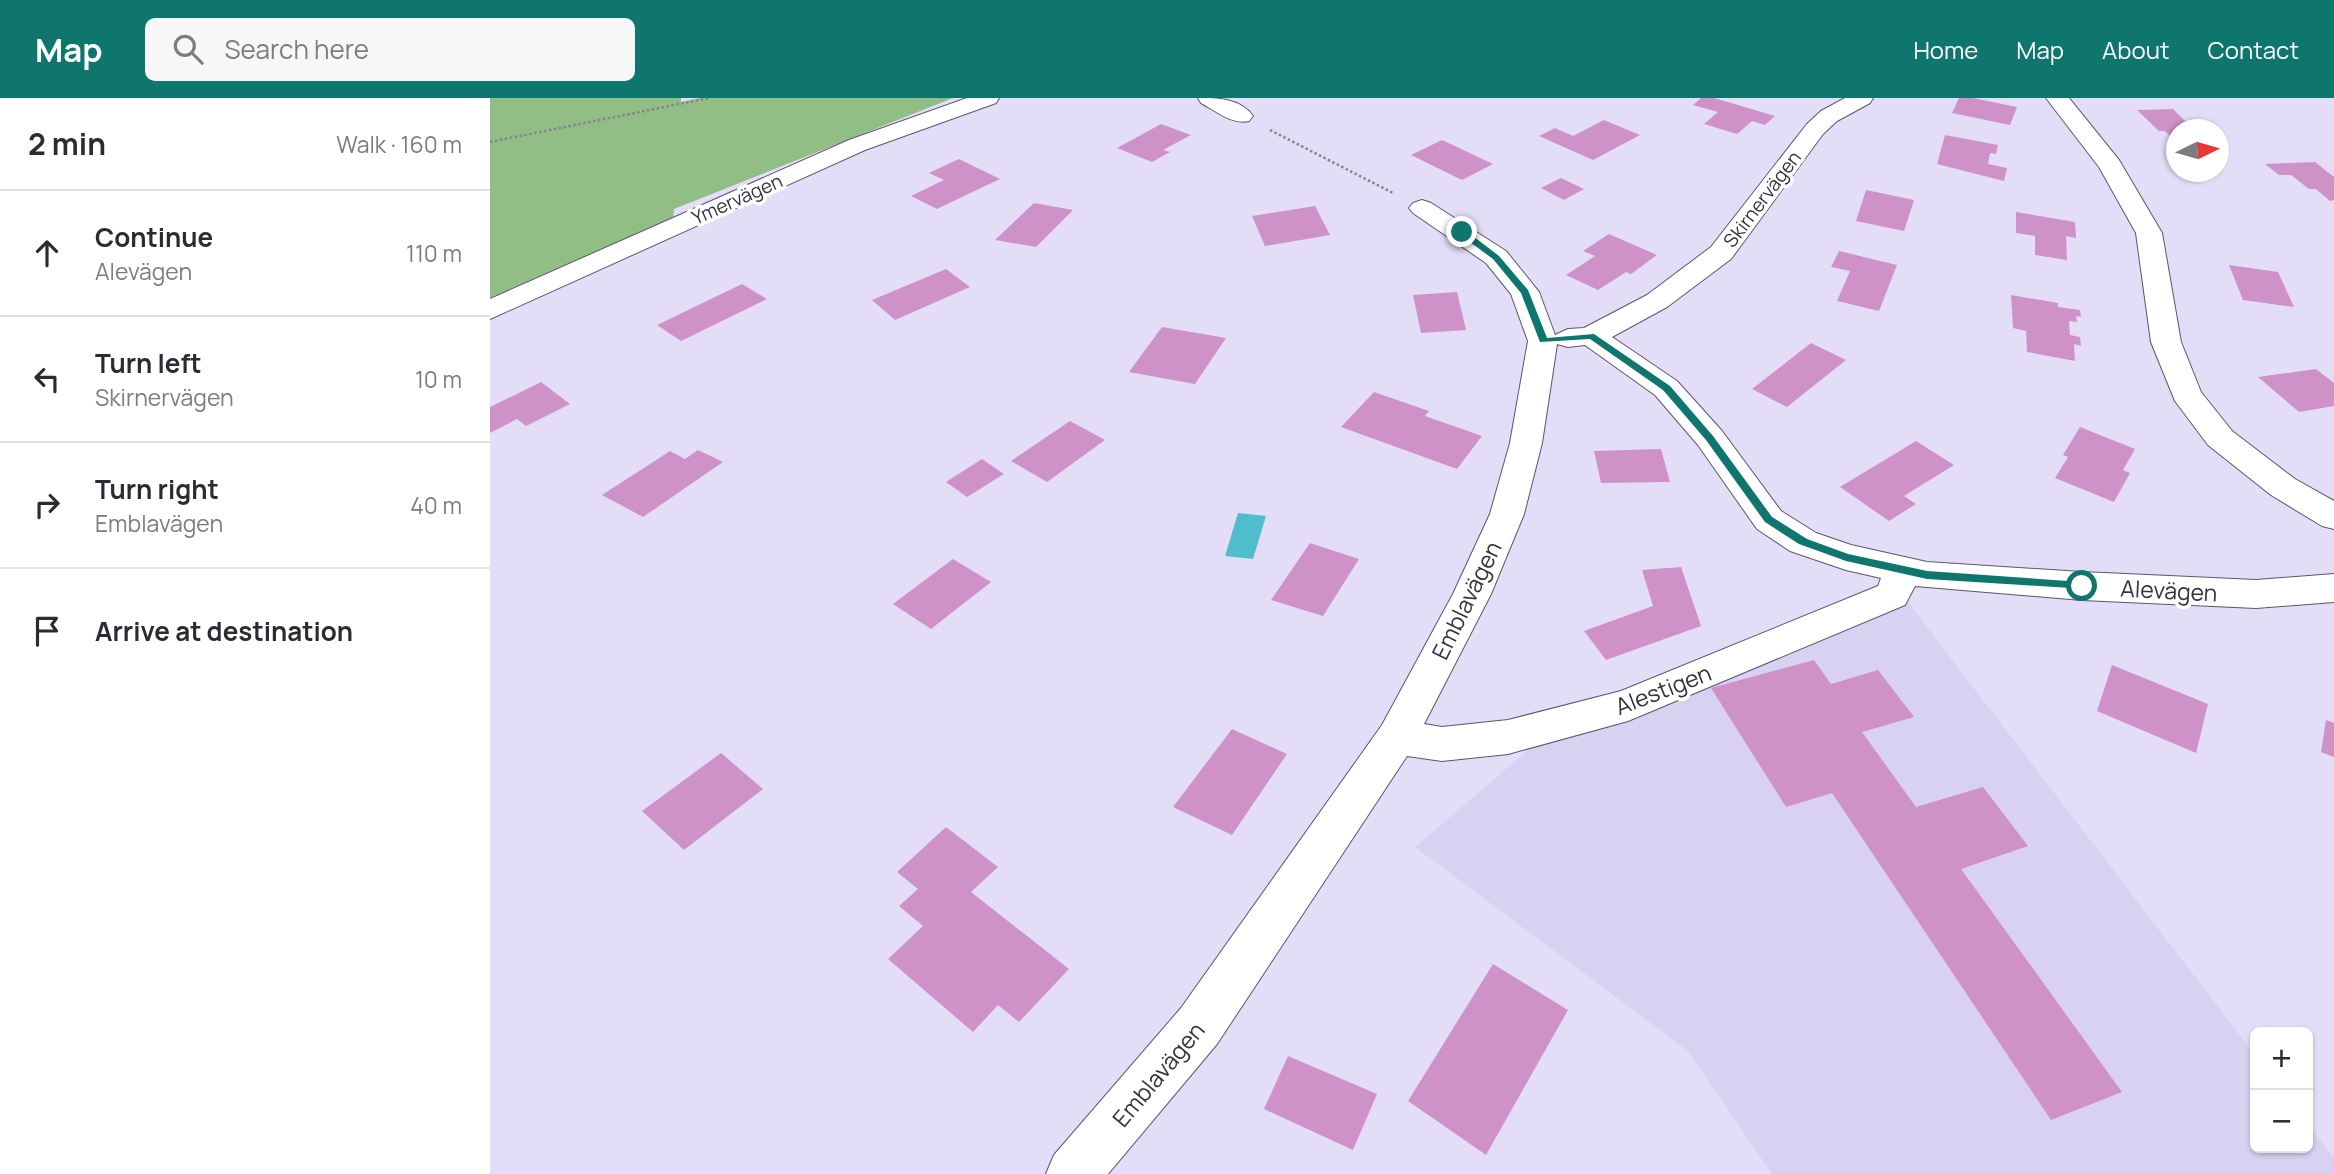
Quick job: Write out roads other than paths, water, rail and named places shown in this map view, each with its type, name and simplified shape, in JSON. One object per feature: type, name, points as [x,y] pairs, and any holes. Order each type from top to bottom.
[{"type":"street","name":"Ymervägen","points":[[490,310],[857,145],[988,98]]},
{"type":"street","points":[[1209,98],[1241,116]]},
{"type":"street","name":"Skirnervägen","points":[[1543,341],[1591,336],[1657,301],[1721,253],[1815,129],[1829,116],[1862,98]]},
{"type":"street","points":[[2057,98],[2110,165],[2149,233],[2166,342],[2186,394],[2220,438],[2283,487],[2334,517]]},
{"type":"street","name":"Emblavägen","points":[[1073,1174],[1199,1026],[1397,737],[1472,594],[1507,514],[1526,443],[1543,341],[1525,292],[1496,257],[1422,208]]},
{"type":"street","name":"Alevägen","points":[[1591,336],[1666,388],[1710,438],[1769,520],[1803,542],[1846,557],[1927,575],[2082,586],[2256,594],[2334,588]]},
{"type":"street","name":"Alestigen","points":[[1397,737],[1442,744],[1508,737],[1628,705],[1892,595],[1903,571]]},
{"type":"water","points":[[1238,513],[1266,516],[1253,559],[1225,556]]}]
